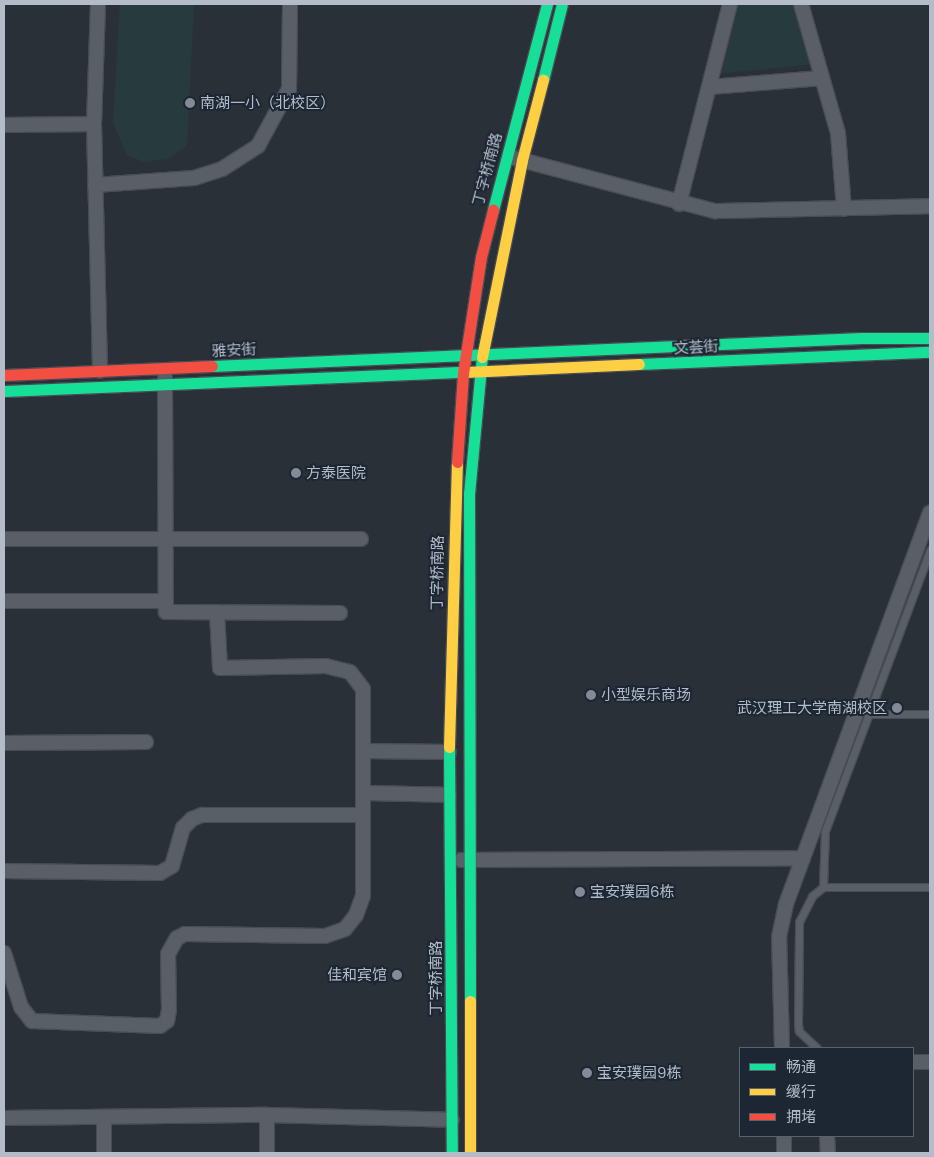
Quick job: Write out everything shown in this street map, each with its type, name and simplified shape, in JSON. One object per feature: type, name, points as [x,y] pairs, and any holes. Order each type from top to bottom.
[{"type":"main road","name":"丁字桥南路","points":[[452,1153],[449,752],[453,512],[463,373],[481,257],[547,4]]},
{"type":"main road","name":"丁字桥南路","points":[[470,1153],[467,860],[468,519],[482,353],[522,160],[562,4]]},
{"type":"main road","name":"文荟街","points":[[465,354],[861,338],[930,338]]},
{"type":"main road","name":"文荟街","points":[[463,373],[930,352]]},
{"type":"main road","name":"雅安街","points":[[4,391],[165,376],[465,354]]},
{"type":"main road","name":"雅安街","points":[[4,375],[100,371],[165,376],[463,373]]},
{"type":"street","points":[[98,4],[94,124],[100,371]]},
{"type":"street","points":[[95,185],[194,178],[222,169],[258,146],[289,89],[290,4]]},
{"type":"street","points":[[680,204],[730,4]]},
{"type":"street","points":[[801,4],[838,133],[844,209]]},
{"type":"street","points":[[710,87],[822,78]]},
{"type":"street","points":[[4,125],[94,124]]},
{"type":"street","points":[[506,156],[680,204],[732,212],[930,206]]},
{"type":"street","points":[[165,376],[166,612],[340,613]]},
{"type":"street","points":[[782,1047],[779,937],[786,904],[930,513]]},
{"type":"street","points":[[4,538],[361,539]]},
{"type":"street","points":[[4,601],[166,601]]},
{"type":"street","points":[[4,953],[21,1007],[32,1021],[160,1026],[167,1021],[169,1010],[168,954],[170,946],[185,934],[325,936],[345,929],[356,915],[363,896],[363,689],[358,680],[340,668],[326,666],[220,668],[217,612]]},
{"type":"street","points":[[4,743],[146,742]]},
{"type":"street","points":[[363,751],[449,752]]},
{"type":"street","points":[[363,793],[449,794]]},
{"type":"street","points":[[4,871],[160,873],[172,866],[183,828],[192,819],[202,815],[363,815]]},
{"type":"street","points":[[450,860],[803,858]]},
{"type":"street","points":[[914,1062],[930,1062]]},
{"type":"street","points":[[4,1118],[267,1115],[452,1120]]},
{"type":"street","points":[[266,1153],[267,1115]]},
{"type":"street","points":[[104,1118],[104,1153]]},
{"type":"street","points":[[784,1137],[784,1153]]},
{"type":"street","points":[[827,1137],[828,1153]]},
{"type":"lane","points":[[823,887],[825,831],[867,714],[930,550]]},
{"type":"lane","points":[[867,714],[930,714]]},
{"type":"lane","points":[[816,1047],[799,1031],[798,936],[805,908],[812,896],[823,887],[930,887]]},
{"type":"green space","points":[[120,4],[194,4],[187,146],[167,159],[144,162],[127,155],[113,123]]},
{"type":"green space","points":[[730,4],[801,4],[818,64],[713,74]]},
{"type":"traffic: fast","points":[[493,210],[547,4]]},
{"type":"traffic: fast","points":[[543,80],[562,4]]},
{"type":"traffic: fast","points":[[212,366],[861,338],[930,338]]},
{"type":"traffic: fast","points":[[639,364],[930,352]]},
{"type":"traffic: fast","points":[[470,1001],[469,494],[482,357]]},
{"type":"traffic: fast","points":[[4,391],[465,372]]},
{"type":"traffic: fast","points":[[449,747],[452,1153]]},
{"type":"traffic: slow","points":[[482,357],[522,160],[543,80]]},
{"type":"traffic: slow","points":[[465,372],[639,364]]},
{"type":"traffic: slow","points":[[449,747],[457,462]]},
{"type":"traffic: slow","points":[[470,1001],[470,1153]]},
{"type":"traffic: jam","points":[[457,462],[463,373],[481,257],[493,210]]},
{"type":"traffic: jam","points":[[4,375],[212,366]]},
{"type":"place","name":"南湖一小（北校区）","points":[[190,103]]},
{"type":"place","name":"方泰医院","points":[[296,473]]},
{"type":"place","name":"小型娱乐商场","points":[[591,695]]},
{"type":"place","name":"武汉理工大学南湖校区","points":[[897,708]]},
{"type":"place","name":"宝安璞园6栋","points":[[580,892]]},
{"type":"place","name":"佳和宾馆","points":[[397,975]]},
{"type":"place","name":"宝安璞园9栋","points":[[587,1073]]}]
